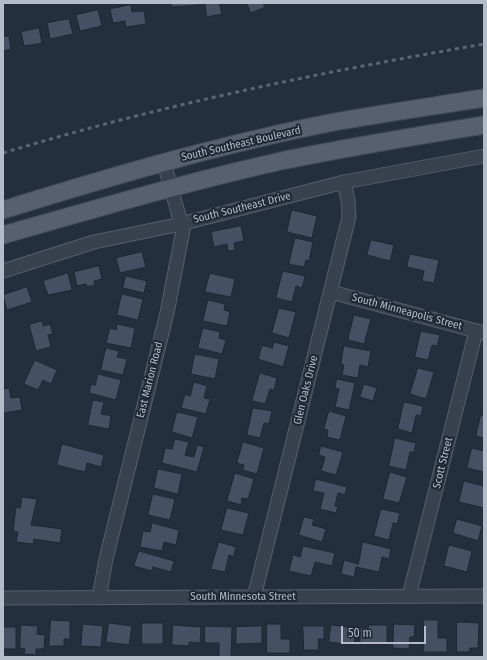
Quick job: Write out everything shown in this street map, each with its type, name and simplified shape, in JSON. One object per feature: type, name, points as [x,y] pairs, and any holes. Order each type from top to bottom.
[{"type":"main road","name":"South Southeast Boulevard","points":[[3,210],[89,183],[217,148],[334,122],[484,98]]},
{"type":"main road","points":[[3,236],[172,188],[281,161],[384,141],[484,125]]},
{"type":"street","name":"South Southeast Drive","points":[[3,271],[94,242],[181,224],[344,182],[484,156]]},
{"type":"street","name":"East Marion Road","points":[[99,598],[106,559],[167,313],[183,230],[164,163]]},
{"type":"street","name":"Glen Oaks Drive","points":[[254,597],[349,217],[348,200],[344,182]]},
{"type":"street","name":"South Minneapolis Street","points":[[331,292],[480,332]]},
{"type":"street","name":"Scott Street","points":[[409,596],[480,332]]},
{"type":"street","name":"South Minnesota Street","points":[[3,598],[484,596]]},
{"type":"building","points":[[172,3],[198,3],[199,5],[172,7]]},
{"type":"building","points":[[205,3],[219,3],[222,14],[207,17]]},
{"type":"building","points":[[247,3],[263,3],[265,7],[251,13]]},
{"type":"building","points":[[131,5],[132,12],[144,11],[146,24],[126,27],[125,21],[113,23],[110,9]]},
{"type":"building","points":[[98,10],[102,26],[80,31],[76,15]]},
{"type":"building","points":[[69,19],[73,34],[50,39],[47,23]]},
{"type":"building","points":[[39,28],[42,43],[24,46],[21,32]]},
{"type":"building","points":[[9,36],[11,49],[3,51],[3,37]]},
{"type":"building","points":[[292,210],[317,216],[312,238],[287,232]]},
{"type":"building","points":[[241,226],[244,241],[234,243],[235,250],[228,251],[227,244],[214,247],[211,232]]},
{"type":"building","points":[[295,238],[313,242],[309,261],[306,260],[304,267],[289,264]]},
{"type":"building","points":[[371,240],[394,245],[390,261],[367,255]]},
{"type":"building","points":[[142,252],[146,267],[120,273],[116,258]]},
{"type":"building","points":[[410,254],[439,260],[434,283],[422,281],[424,271],[407,267]]},
{"type":"building","points":[[99,266],[102,279],[94,281],[95,285],[87,287],[86,284],[77,286],[74,272]]},
{"type":"building","points":[[283,271],[305,276],[302,288],[296,286],[292,302],[276,298]]},
{"type":"building","points":[[68,273],[72,290],[48,295],[43,281]]},
{"type":"building","points":[[210,273],[235,279],[231,297],[205,292]]},
{"type":"building","points":[[126,276],[147,281],[144,293],[123,288]]},
{"type":"building","points":[[27,287],[32,302],[7,310],[3,295]]},
{"type":"building","points":[[122,294],[143,299],[138,320],[117,315]]},
{"type":"building","points":[[208,300],[225,304],[224,310],[230,312],[227,326],[203,321]]},
{"type":"building","points":[[279,308],[296,312],[289,338],[272,333]]},
{"type":"building","points":[[354,315],[371,319],[364,344],[348,340]]},
{"type":"building","points":[[42,321],[43,326],[50,324],[53,334],[48,335],[51,347],[36,351],[29,325]]},
{"type":"building","points":[[117,324],[135,328],[131,348],[106,343],[110,328],[116,330]]},
{"type":"building","points":[[203,328],[220,332],[219,338],[226,340],[222,354],[198,348]]},
{"type":"building","points":[[421,331],[440,335],[437,346],[432,345],[428,360],[415,357]]},
{"type":"building","points":[[274,342],[289,346],[283,367],[258,359],[262,345],[272,348]]},
{"type":"building","points":[[344,346],[371,351],[368,367],[360,365],[358,378],[342,375],[344,365],[341,364]]},
{"type":"building","points":[[106,348],[119,351],[117,357],[127,359],[123,375],[101,370]]},
{"type":"building","points":[[195,354],[219,359],[215,379],[191,374]]},
{"type":"building","points":[[35,360],[57,370],[51,384],[43,380],[38,390],[24,384]]},
{"type":"building","points":[[418,368],[434,372],[426,399],[410,394]]},
{"type":"building","points":[[260,373],[277,378],[274,390],[270,389],[265,404],[252,401]]},
{"type":"building","points":[[98,374],[121,380],[116,400],[89,393],[91,384],[95,385]]},
{"type":"building","points":[[337,379],[355,383],[349,410],[335,407],[339,389],[335,388]]},
{"type":"building","points":[[194,382],[207,386],[204,398],[210,399],[206,414],[181,408],[185,394],[190,396]]},
{"type":"building","points":[[364,384],[377,388],[373,401],[360,397]]},
{"type":"building","points":[[9,388],[11,398],[20,397],[22,410],[3,413],[3,390]]},
{"type":"building","points":[[93,400],[104,402],[101,414],[111,416],[109,429],[88,425]]},
{"type":"building","points":[[404,402],[423,406],[421,416],[416,415],[412,433],[398,429]]},
{"type":"building","points":[[253,408],[272,411],[269,424],[264,423],[260,438],[247,435]]},
{"type":"building","points":[[329,411],[346,416],[340,440],[327,437],[328,430],[324,429]]},
{"type":"building","points":[[177,412],[198,417],[192,438],[172,432]]},
{"type":"building","points":[[481,415],[484,416],[484,438],[476,436]]},
{"type":"building","points":[[395,438],[416,443],[414,452],[410,452],[406,470],[389,466]]},
{"type":"building","points":[[175,439],[189,442],[185,455],[194,457],[197,445],[204,447],[197,472],[162,463],[165,448],[172,449]]},
{"type":"building","points":[[243,442],[264,448],[257,474],[243,470],[244,465],[237,463]]},
{"type":"building","points":[[62,444],[104,455],[101,467],[87,463],[85,472],[57,465]]},
{"type":"building","points":[[321,446],[343,452],[336,475],[321,471],[325,457],[319,455]]},
{"type":"building","points":[[472,448],[484,451],[484,472],[467,468]]},
{"type":"building","points":[[158,469],[182,474],[178,494],[154,488]]},
{"type":"building","points":[[390,472],[407,477],[399,503],[383,499]]},
{"type":"building","points":[[235,473],[254,479],[248,499],[242,498],[241,505],[227,501]]},
{"type":"building","points":[[316,479],[347,487],[345,495],[338,493],[335,506],[338,506],[336,513],[320,509],[324,493],[313,491]]},
{"type":"building","points":[[464,481],[484,486],[484,508],[459,502]]},
{"type":"building","points":[[153,494],[175,499],[170,520],[148,515]]},
{"type":"building","points":[[22,497],[37,499],[31,525],[62,529],[60,543],[34,539],[33,544],[16,542],[18,532],[13,531],[16,507],[20,508]]},
{"type":"building","points":[[227,508],[249,513],[243,535],[221,530]]},
{"type":"building","points":[[381,509],[400,513],[397,524],[393,523],[389,540],[374,536]]},
{"type":"building","points":[[304,517],[314,519],[312,525],[326,529],[322,542],[299,535]]},
{"type":"building","points":[[457,519],[482,526],[478,541],[453,533]]},
{"type":"building","points":[[152,523],[179,530],[176,545],[164,542],[162,551],[140,547],[143,531],[150,532]]},
{"type":"building","points":[[219,542],[236,547],[233,557],[229,555],[225,572],[211,569]]},
{"type":"building","points":[[363,542],[391,549],[389,559],[382,557],[379,572],[356,567],[354,577],[341,574],[344,560],[358,564]]},
{"type":"building","points":[[449,545],[472,551],[467,572],[444,566]]},
{"type":"building","points":[[303,546],[335,553],[332,566],[315,562],[311,576],[289,571],[293,555],[300,557]]},
{"type":"building","points":[[139,551],[174,561],[171,572],[153,567],[152,571],[134,566]]},
{"type":"building","points":[[51,620],[70,621],[70,639],[64,639],[64,646],[49,646]]},
{"type":"building","points":[[424,620],[438,620],[438,638],[447,638],[447,652],[424,652]]},
{"type":"building","points":[[457,622],[479,623],[478,648],[470,648],[469,652],[457,652]]},
{"type":"building","points":[[109,623],[132,626],[129,645],[106,642]]},
{"type":"building","points":[[142,623],[163,623],[163,644],[142,644]]},
{"type":"building","points":[[83,624],[103,626],[101,647],[81,646]]},
{"type":"building","points":[[267,624],[281,624],[281,639],[290,639],[290,653],[267,653]]},
{"type":"building","points":[[394,624],[415,625],[414,637],[410,637],[409,649],[393,648]]},
{"type":"building","points":[[21,625],[38,626],[37,634],[45,635],[44,649],[36,649],[36,655],[24,654],[25,649],[20,648]]},
{"type":"building","points":[[173,625],[201,627],[200,643],[189,642],[189,646],[172,645]]},
{"type":"building","points":[[331,625],[356,628],[354,645],[329,642]]},
{"type":"building","points":[[369,625],[387,625],[387,644],[360,644],[360,628],[368,628]]},
{"type":"building","points":[[205,626],[232,627],[231,657],[219,657],[219,643],[205,643]]},
{"type":"building","points":[[262,626],[262,643],[236,644],[236,627]]},
{"type":"building","points":[[303,626],[324,626],[324,639],[318,639],[319,650],[304,650]]},
{"type":"building","points":[[3,627],[16,627],[16,649],[3,649]]},
{"type":"railway","points":[[3,153],[122,120],[242,91],[362,66],[484,44]]}]
